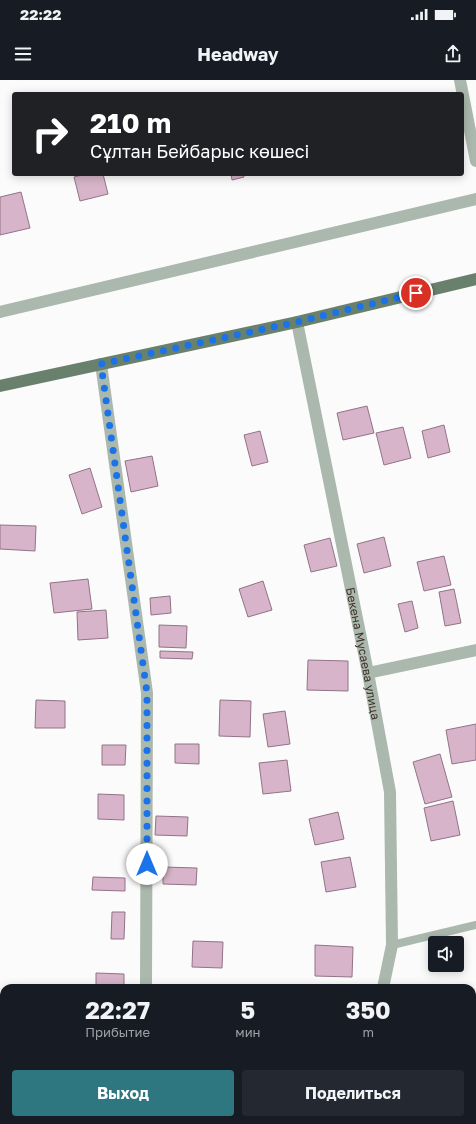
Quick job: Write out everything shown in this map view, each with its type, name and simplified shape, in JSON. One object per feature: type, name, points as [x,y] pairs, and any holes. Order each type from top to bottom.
[{"type":"main road","points":[[0,386],[297,322],[476,279]]},
{"type":"street","points":[[460,80],[462,92]]},
{"type":"street","points":[[464,100],[476,161]]},
{"type":"street","points":[[0,312],[476,199]]},
{"type":"street","name":"Бекена Мусаева улица","points":[[297,322],[368,673],[390,792],[392,945],[384,984]]},
{"type":"street","points":[[101,364],[147,693],[146,984]]},
{"type":"street","points":[[368,673],[476,650]]},
{"type":"lane","points":[[392,945],[476,925]]},
{"type":"building","points":[[104,176],[108,194],[80,201],[74,177]]},
{"type":"building","points":[[231,176],[244,177],[232,180]]},
{"type":"building","points":[[21,192],[30,228],[0,235],[0,197]]},
{"type":"building","points":[[367,406],[374,433],[343,440],[337,413]]},
{"type":"building","points":[[444,425],[450,452],[428,458],[422,431]]},
{"type":"building","points":[[403,427],[411,458],[384,465],[376,433]]},
{"type":"building","points":[[260,431],[268,462],[252,466],[244,435]]},
{"type":"building","points":[[152,456],[158,486],[131,492],[125,461]]},
{"type":"building","points":[[90,468],[102,507],[82,514],[69,475]]},
{"type":"building","points":[[0,525],[36,526],[35,551],[0,549]]},
{"type":"building","points":[[384,537],[391,566],[364,573],[357,544]]},
{"type":"building","points":[[330,538],[337,566],[311,572],[304,545]]},
{"type":"building","points":[[444,556],[451,585],[424,591],[417,562]]},
{"type":"building","points":[[88,579],[92,609],[54,613],[50,583]]},
{"type":"building","points":[[263,581],[272,610],[248,617],[239,589]]},
{"type":"building","points":[[454,589],[461,623],[445,626],[439,592]]},
{"type":"building","points":[[170,596],[171,613],[151,615],[150,598]]},
{"type":"building","points":[[412,601],[418,628],[405,632],[398,604]]},
{"type":"building","points":[[106,610],[108,638],[78,640],[77,612]]},
{"type":"building","points":[[159,625],[187,626],[186,648],[159,647]]},
{"type":"building","points":[[160,651],[193,652],[192,659],[160,658]]},
{"type":"building","points":[[308,660],[348,661],[348,691],[307,690]]},
{"type":"building","points":[[36,700],[65,701],[65,728],[35,728]]},
{"type":"building","points":[[220,700],[251,701],[250,737],[219,736]]},
{"type":"building","points":[[285,711],[290,744],[268,747],[263,714]]},
{"type":"building","points":[[476,724],[476,760],[452,764],[446,730]]},
{"type":"building","points":[[175,744],[199,744],[199,764],[175,763]]},
{"type":"building","points":[[102,745],[126,745],[125,765],[102,765]]},
{"type":"building","points":[[440,754],[452,797],[425,804],[413,762]]},
{"type":"building","points":[[287,760],[291,791],[263,794],[259,763]]},
{"type":"building","points":[[98,794],[124,795],[124,820],[98,819]]},
{"type":"building","points":[[453,801],[460,835],[431,841],[424,808]]},
{"type":"building","points":[[338,812],[344,839],[315,845],[309,819]]},
{"type":"building","points":[[156,816],[188,817],[187,836],[155,835]]},
{"type":"building","points":[[350,857],[356,887],[326,892],[321,862]]},
{"type":"building","points":[[163,867],[197,868],[196,885],[163,884]]},
{"type":"building","points":[[93,877],[125,878],[125,891],[92,890]]},
{"type":"building","points":[[112,912],[125,912],[124,939],[111,939]]},
{"type":"building","points":[[193,941],[223,942],[222,968],[192,967]]},
{"type":"building","points":[[315,945],[353,947],[352,977],[315,976]]},
{"type":"building","points":[[96,973],[124,974],[124,984],[96,984]]},
{"type":"route","points":[[147,864],[147,693],[101,364],[297,322],[416,293]]}]
